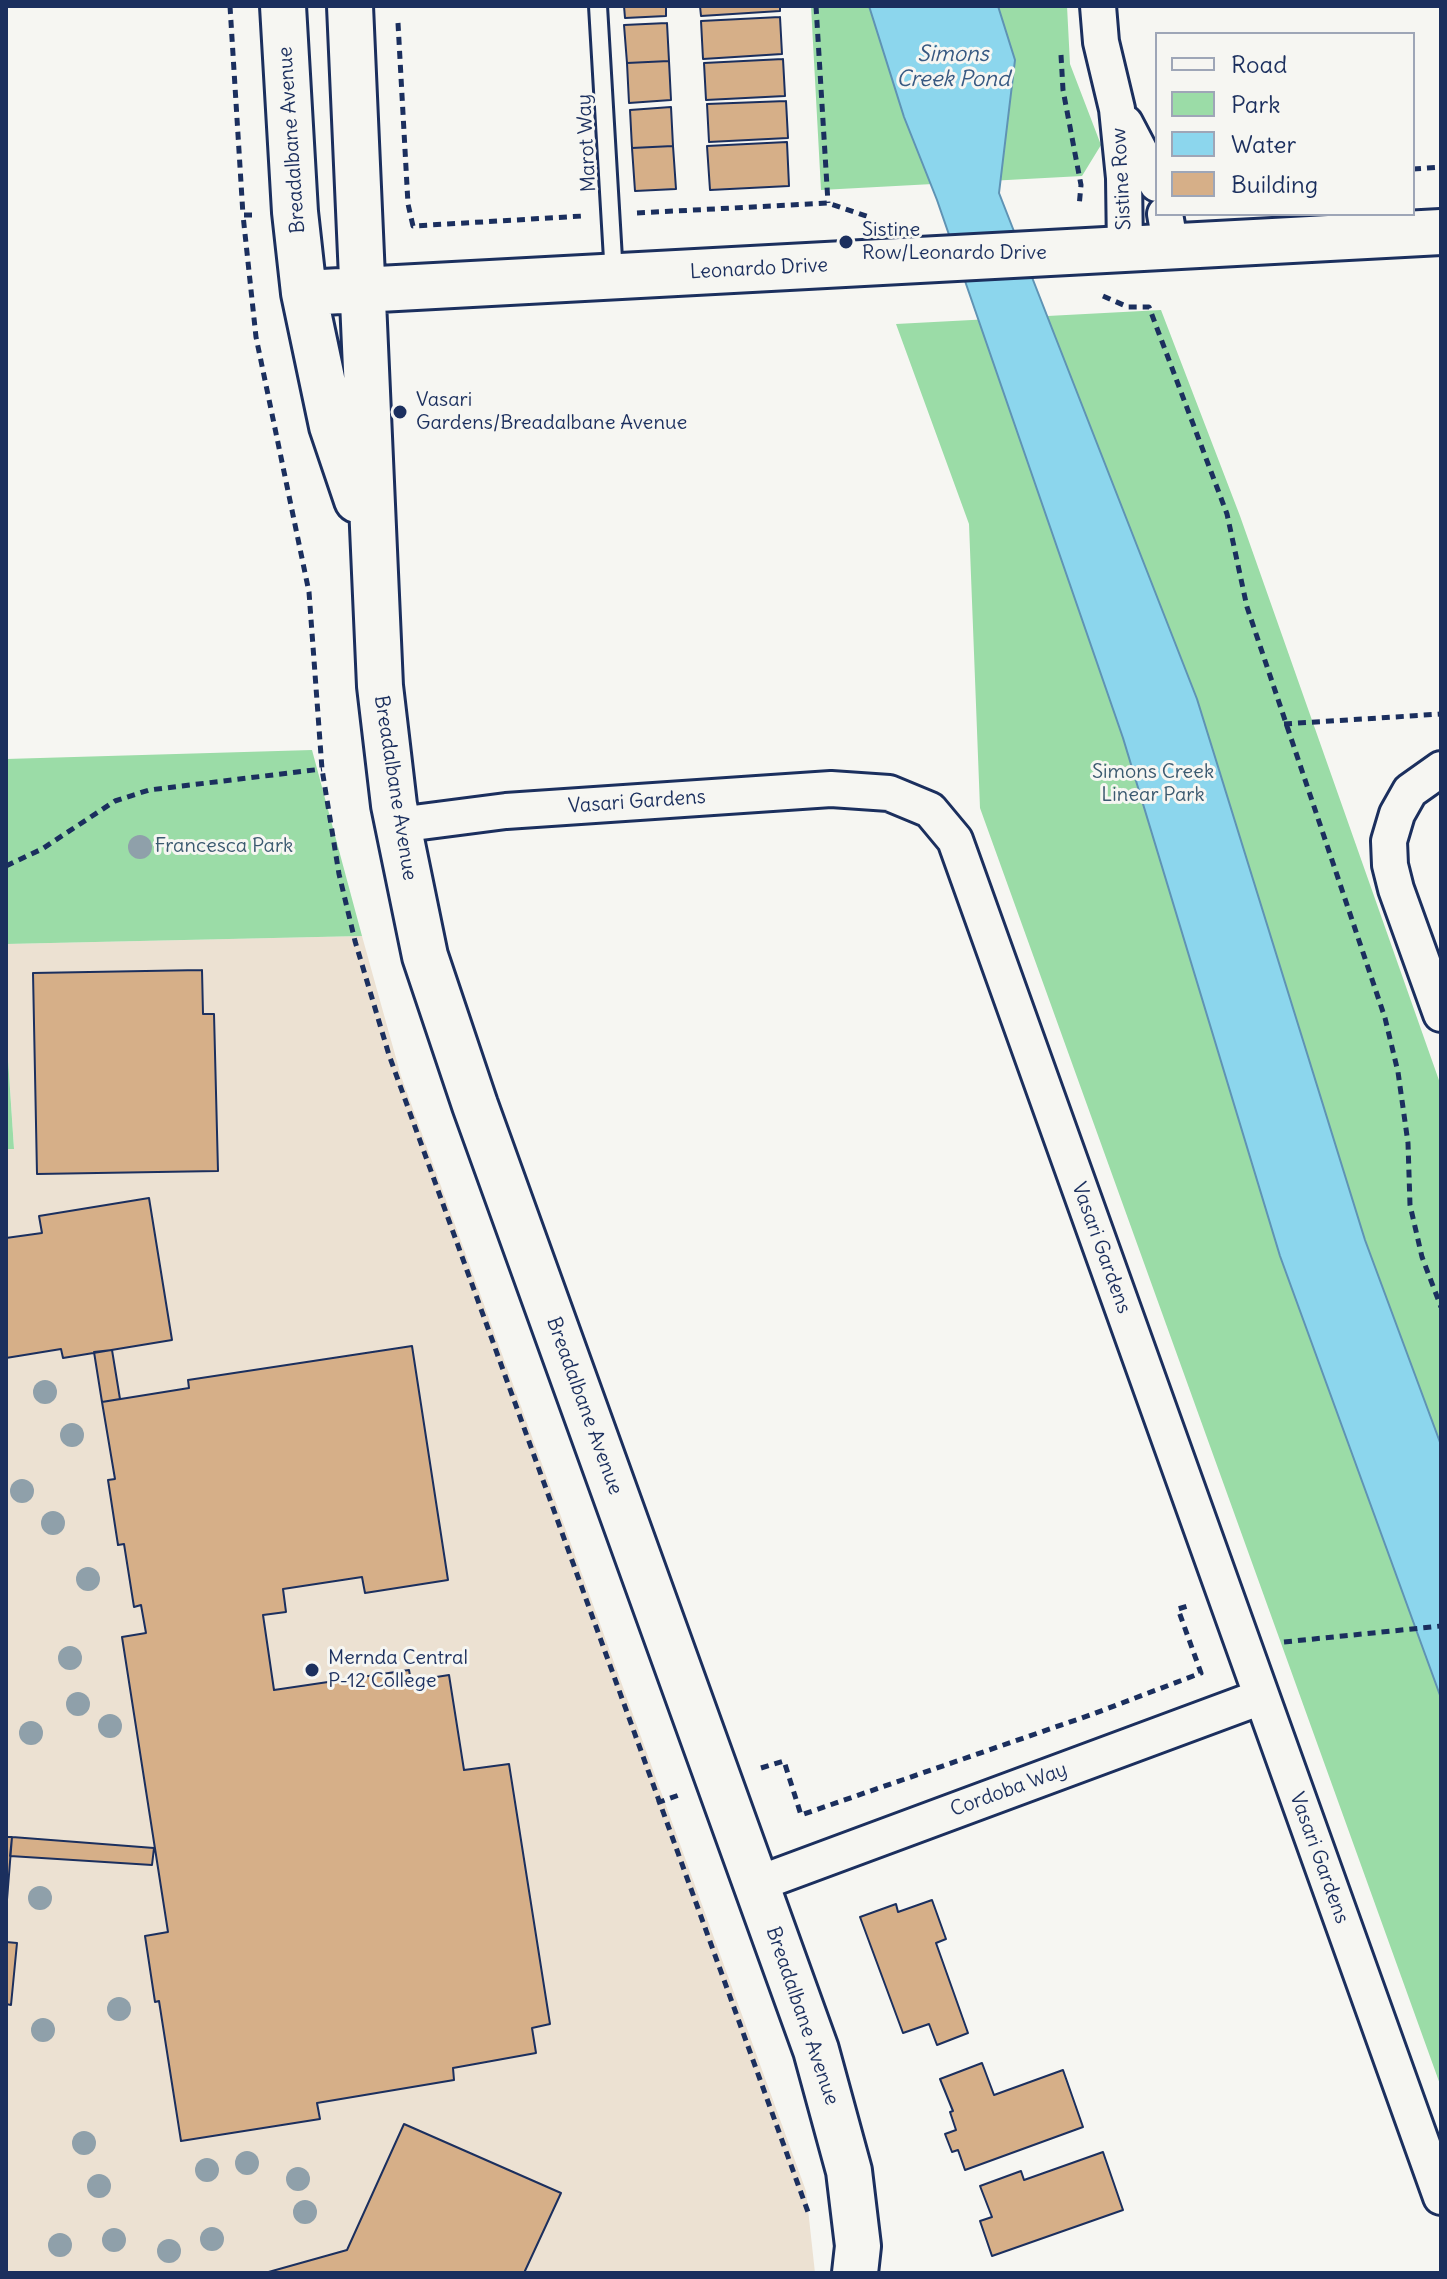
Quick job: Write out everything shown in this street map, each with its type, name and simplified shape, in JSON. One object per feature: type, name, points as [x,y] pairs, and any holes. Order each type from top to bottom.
[{"type":"street","name":"Breadalbane Avenue","points":[[283,6],[295,212],[304,293],[332,426],[375,552]]},
{"type":"street","name":"Breadalbane Avenue","points":[[350,6],[380,686],[398,825],[425,956],[816,2050],[849,2171],[862,2264]]},
{"type":"street","name":"Sistine Row","points":[[1098,6],[1101,42],[1117,109],[1124,178],[1125,250]]},
{"type":"street","name":"Sistine Row","points":[[1117,109],[1155,180]]},
{"type":"street","name":"Leonardo Drive","points":[[304,293],[1125,250],[1168,231],[1441,232]]},
{"type":"street","points":[[1441,769],[1410,791],[1397,814],[1389,841],[1390,865],[1441,1014]]},
{"type":"street","name":"Vasari Gardens","points":[[398,825],[506,811],[831,789],[889,793],[930,810],[955,840],[1441,2197]]},
{"type":"street","name":"Cordoba Way","points":[[757,1884],[1261,1697]]},
{"type":"lane","name":"Marot Way","points":[[598,6],[614,278]]},
{"type":"path","points":[[230,6],[243,215]]},
{"type":"path","points":[[816,6],[828,203]]},
{"type":"path","points":[[1060,48],[1063,90],[1081,185],[1071,252],[1083,288],[1128,307],[1149,307],[1227,514],[1247,607],[1385,1018],[1398,1072],[1408,1143],[1410,1205],[1422,1257],[1441,1307]]},
{"type":"path","points":[[1415,169],[1441,167]]},
{"type":"path","points":[[315,693],[322,769],[339,874],[355,941],[389,1055],[808,2215]]},
{"type":"path","points":[[1284,724],[1441,714]]},
{"type":"path","points":[[6,866],[42,849],[115,801],[149,790],[322,769]]},
{"type":"path","points":[[657,1803],[784,1761],[801,1815],[1093,1714],[1201,1673],[1178,1609],[1224,1594]]},
{"type":"path","points":[[1277,1644],[1441,1626]]},
{"type":"shaded area","name":"Mernda Central P-12 College","points":[[362,936],[401,1076],[806,2191],[815,2273],[6,2273],[6,1149],[14,1148],[6,1029],[6,944]]},
{"type":"green space","points":[[811,6],[1067,6],[1070,64],[1101,145],[1082,176],[821,190]]},
{"type":"green space","name":"Simons Creek Linear Park","points":[[1161,310],[1240,516],[1441,1086],[1441,2087],[980,808],[969,524],[896,324]]},
{"type":"green space","name":"Francesca Park","points":[[312,750],[362,936],[6,944],[6,759]]},
{"type":"green space","points":[[6,1029],[14,1149],[6,1149]]},
{"type":"water","name":"Simons Creek Pond","points":[[869,6],[998,6],[1015,60],[999,193],[1197,699],[1365,1240],[1441,1445],[1441,1698],[1280,1256],[1123,738],[937,200],[904,117]]},
{"type":"building","points":[[624,6],[666,6],[666,16],[625,18]]},
{"type":"building","points":[[700,6],[780,6],[780,11],[701,16]]},
{"type":"building","points":[[780,17],[782,54],[703,59],[701,21]]},
{"type":"building","points":[[667,23],[669,61],[627,63],[624,25]]},
{"type":"building","points":[[783,59],[785,96],[706,100],[704,63]]},
{"type":"building","points":[[669,61],[671,100],[629,103],[627,63]]},
{"type":"building","points":[[786,101],[788,138],[709,142],[707,104]]},
{"type":"building","points":[[671,107],[673,146],[632,148],[630,110]]},
{"type":"building","points":[[787,142],[789,186],[710,190],[707,146]]},
{"type":"building","points":[[673,146],[676,189],[635,191],[632,148]]},
{"type":"building","points":[[202,970],[203,1014],[214,1014],[218,1171],[37,1174],[33,973]]},
{"type":"building","points":[[149,1198],[172,1340],[63,1358],[61,1349],[6,1358],[6,1238],[42,1233],[39,1216]]},
{"type":"building","points":[[412,1346],[448,1580],[365,1593],[362,1577],[283,1589],[286,1612],[263,1615],[274,1690],[409,1670],[411,1681],[449,1675],[464,1770],[509,1764],[550,2024],[532,2028],[536,2053],[453,2068],[454,2080],[317,2103],[320,2119],[181,2141],[159,2001],[155,2002],[145,1936],[168,1932],[122,1637],[146,1633],[141,1605],[134,1607],[124,1544],[118,1545],[108,1480],[115,1479],[102,1402],[189,1388],[188,1380]]},
{"type":"building","points":[[112,1350],[120,1399],[102,1402],[94,1352]]},
{"type":"building","points":[[6,1837],[12,1837],[6,1912]]},
{"type":"building","points":[[12,1837],[154,1848],[152,1865],[10,1856]]},
{"type":"building","points":[[932,1900],[946,1939],[936,1943],[968,2033],[937,2045],[929,2024],[903,2033],[860,1917],[896,1904],[898,1912]]},
{"type":"building","points":[[6,1942],[17,1943],[11,2005],[6,2004]]},
{"type":"building","points":[[982,2063],[994,2095],[1063,2070],[1083,2127],[965,2170],[958,2150],[952,2152],[945,2134],[956,2130],[950,2112],[953,2111],[940,2079]]},
{"type":"building","points":[[404,2124],[561,2193],[524,2273],[265,2273],[347,2250]]},
{"type":"building","points":[[1103,2152],[1123,2210],[992,2256],[980,2221],[992,2217],[980,2186],[1021,2171],[1024,2180]]},
{"type":"place","name":"Sistine Row/Leonardo Drive","points":[[846,242]]},
{"type":"place","name":"Vasari Gardens/Breadalbane Avenue","points":[[400,412]]},
{"type":"place","name":"Mernda Central P-12 College","points":[[312,1670]]}]
